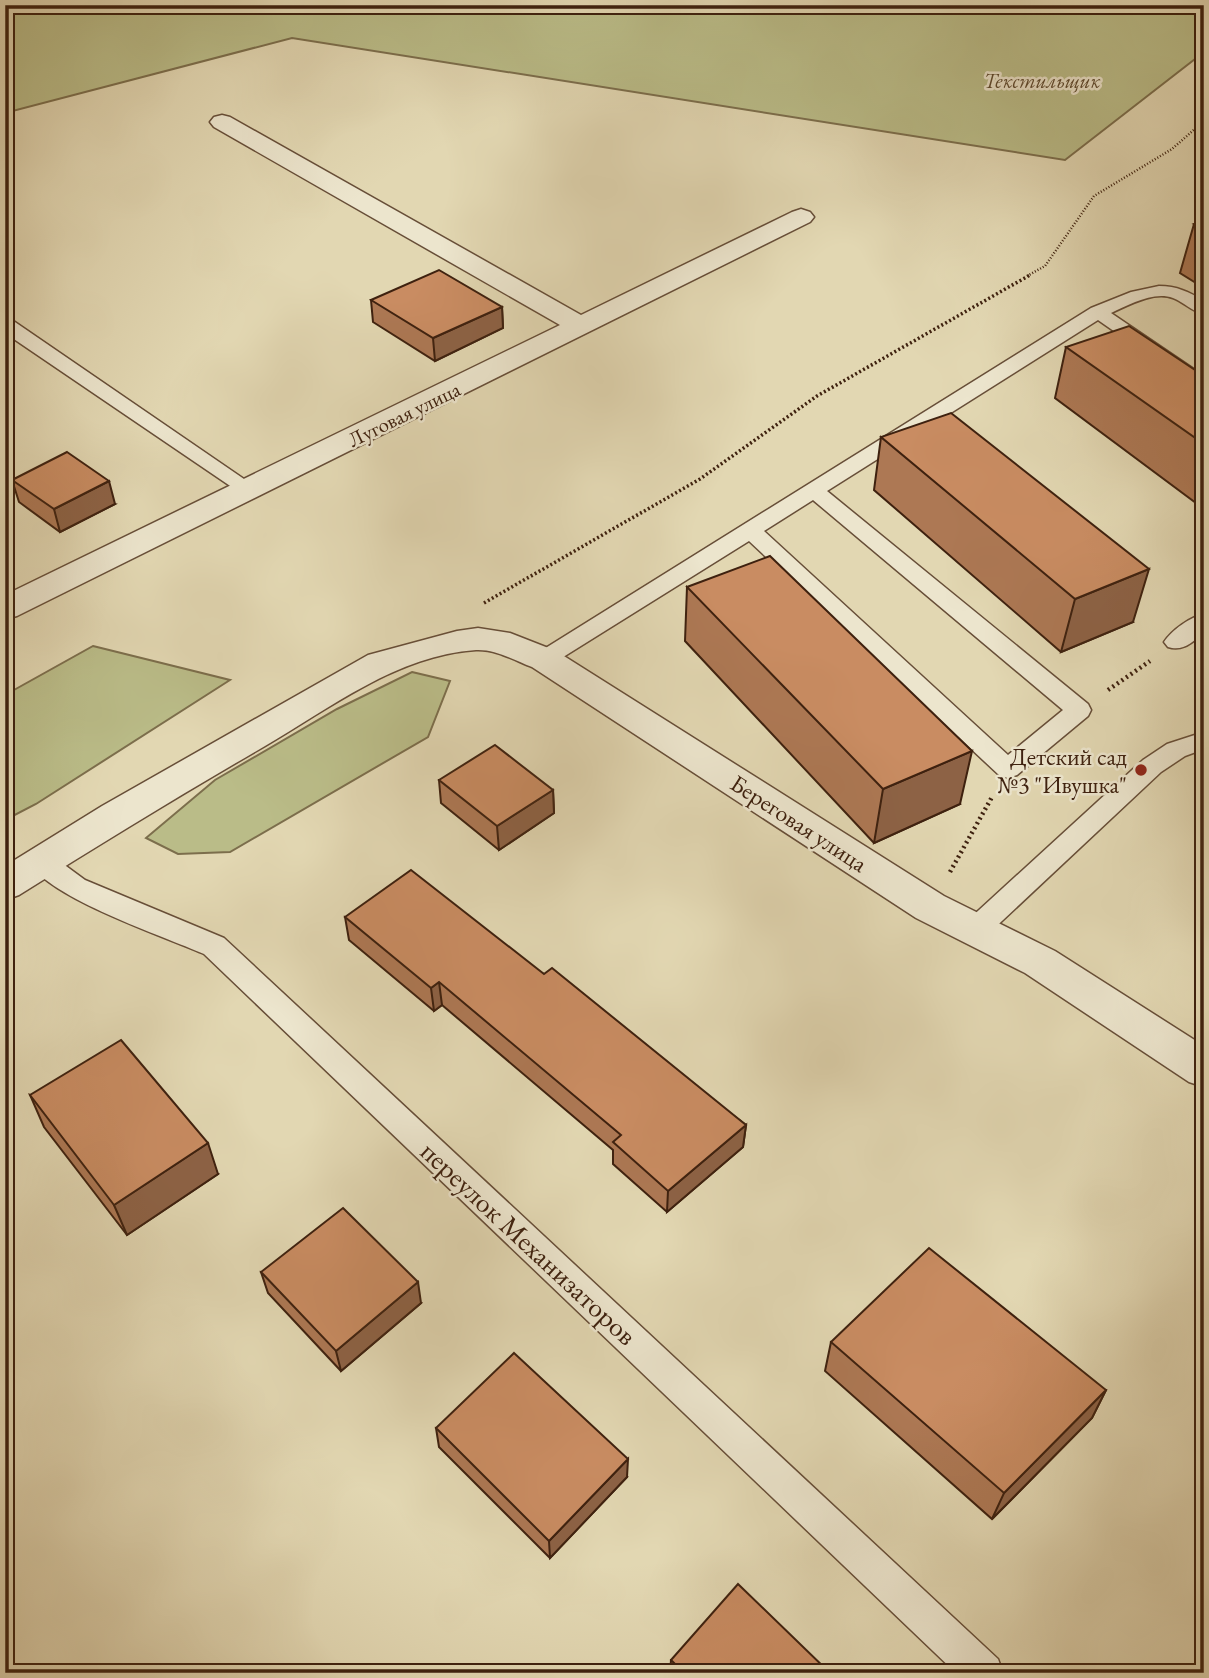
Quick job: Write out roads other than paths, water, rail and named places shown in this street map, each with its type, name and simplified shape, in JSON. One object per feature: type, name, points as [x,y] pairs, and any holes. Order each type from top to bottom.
[{"type":"street","points":[[222,122],[580,326]]},
{"type":"street","name":"Луговая улица","points":[[5,608],[249,491],[801,217]]},
{"type":"street","name":"Береговая улица","points":[[5,885],[115,816],[380,663],[457,642],[498,640],[544,659],[930,907],[977,928],[1040,962],[1204,1069]]},
{"type":"lane","points":[[544,659],[1098,312],[1133,297],[1154,293],[1178,293],[1204,310]]},
{"type":"lane","points":[[1098,312],[1204,385]]},
{"type":"lane","points":[[5,324],[249,491]]},
{"type":"lane","points":[[750,530],[1008,769],[1079,710],[812,489]]},
{"type":"lane","points":[[1176,642],[1204,621]]},
{"type":"lane","points":[[977,928],[1152,766],[1176,750],[1204,740]]},
{"type":"lane","name":"переулок Механизаторов","points":[[42,862],[75,887],[214,946],[984,1673]]},
{"type":"place","name":"Детский сад №3 \"Ивушка\"","points":[[1141,770]]},
{"type":"park label","name":"Текстильщик","points":[[1042,80]]}]
